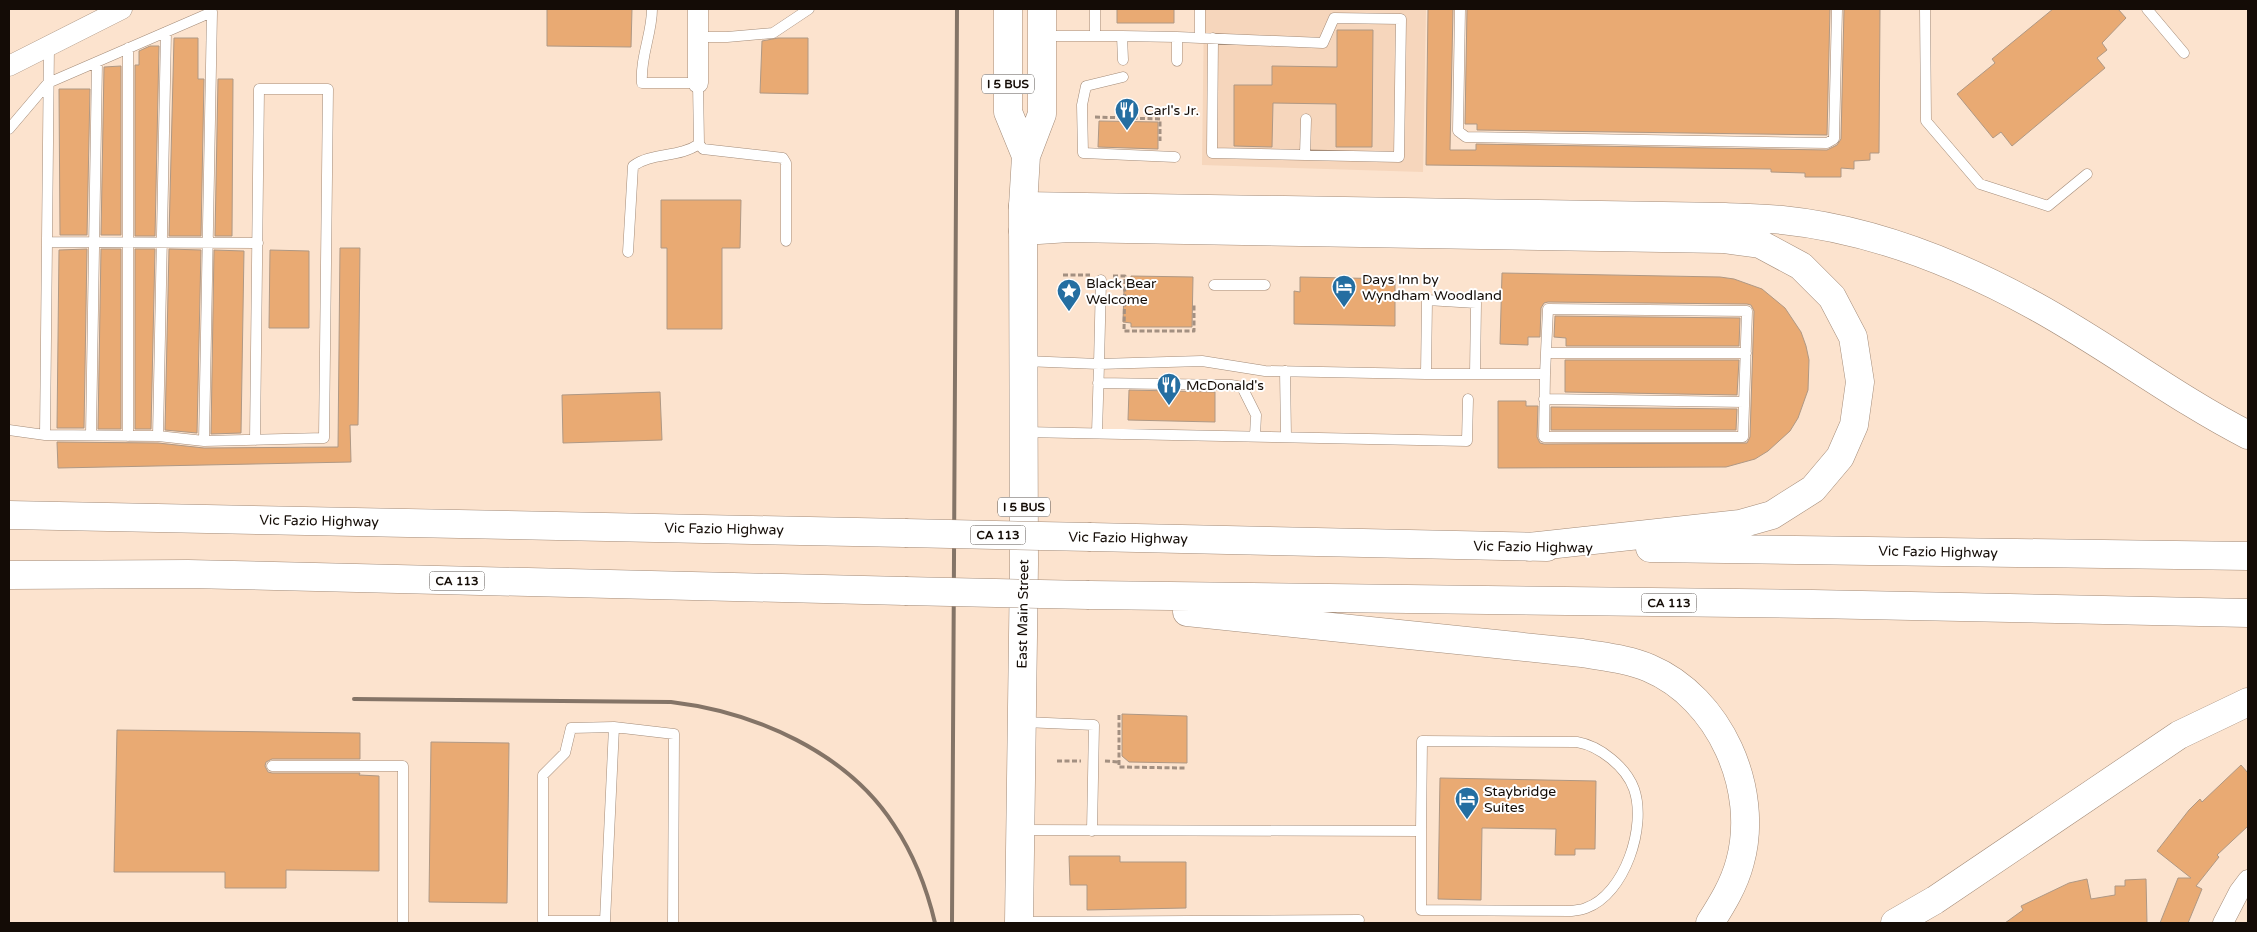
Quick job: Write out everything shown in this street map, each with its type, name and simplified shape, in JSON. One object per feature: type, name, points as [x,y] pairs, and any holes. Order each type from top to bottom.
[{"type":"main road","name":"East Main Street","points":[[1008,9],[1008,112],[1026,156]]},
{"type":"main road","points":[[1021,9],[1021,17],[1042,36]]},
{"type":"main road","name":"East Main Street","points":[[1019,922],[1022,722],[1023,218],[1026,156],[1042,114],[1042,9]]},
{"type":"main road","points":[[1023,218],[1725,217],[1782,220],[1827,228],[1879,240],[1946,262],[1988,282],[2036,306],[2203,412],[2248,436]]},
{"type":"main road","points":[[1023,218],[1069,228],[1722,239],[1760,244],[1801,266],[1832,297],[1853,337],[1860,382],[1854,425],[1840,458],[1813,489],[1772,515],[1740,524],[1529,547]]},
{"type":"main road","name":"Vic Fazio Highway","points":[[9,515],[1529,547],[2248,556]]},
{"type":"main road","name":"CA 113","points":[[9,575],[188,574],[1090,595],[1813,604],[2248,613]]},
{"type":"main road","points":[[1090,595],[1171,611],[1582,653],[1621,659],[1649,668],[1671,680],[1700,705],[1727,746],[1739,775],[1746,815],[1740,862],[1728,895],[1710,923]]},
{"type":"main road","points":[[1895,923],[1935,900],[2180,735],[2248,702]]},
{"type":"street","points":[[9,66],[122,9]]},
{"type":"street","points":[[698,9],[698,83]]},
{"type":"street","points":[[2223,923],[2239,892],[2248,880]]},
{"type":"lane","points":[[652,9],[651,26],[643,57],[642,83],[698,83],[698,144],[703,149],[784,158],[786,163],[786,241]]},
{"type":"lane","points":[[698,37],[727,37],[773,33],[809,9]]},
{"type":"lane","points":[[1095,9],[1095,36]]},
{"type":"lane","points":[[1200,9],[1200,37]]},
{"type":"lane","points":[[1460,9],[1458,131],[1466,137],[1827,143],[1834,139],[1837,9]]},
{"type":"lane","points":[[1924,9],[1926,121],[1980,184],[2048,206],[2087,174]]},
{"type":"lane","points":[[2147,9],[2184,54]]},
{"type":"lane","points":[[9,129],[48,83],[212,12],[206,243],[204,440]]},
{"type":"lane","points":[[1042,36],[1200,37],[1323,42],[1334,18],[1401,19],[1399,157],[1212,153],[1213,38]]},
{"type":"lane","points":[[158,436],[166,32]]},
{"type":"lane","points":[[1122,36],[1123,60]]},
{"type":"lane","points":[[1177,37],[1177,61]]},
{"type":"lane","points":[[45,435],[49,46]]},
{"type":"lane","points":[[128,48],[128,436]]},
{"type":"lane","points":[[91,435],[97,62]]},
{"type":"lane","points":[[1123,77],[1086,86],[1082,106],[1084,153],[1093,155],[1176,157]]},
{"type":"lane","points":[[9,430],[45,435],[158,436],[204,440],[255,440],[324,438],[328,89],[259,89],[255,440]]},
{"type":"lane","points":[[1305,155],[1306,119]]},
{"type":"lane","points":[[628,252],[633,166],[640,161],[691,150],[698,144]]},
{"type":"lane","points":[[47,242],[258,243]]},
{"type":"lane","points":[[1097,433],[1102,277]]},
{"type":"lane","points":[[1214,285],[1265,285]]},
{"type":"lane","points":[[1426,374],[1427,300],[1476,303],[1475,374]]},
{"type":"lane","points":[[1548,309],[1747,311],[1743,437],[1544,437],[1546,353],[1548,309]]},
{"type":"lane","points":[[1546,353],[1746,353]]},
{"type":"lane","points":[[1023,361],[1098,364],[1202,361],[1265,371],[1545,374]]},
{"type":"lane","points":[[1285,371],[1286,437]]},
{"type":"lane","points":[[1098,383],[1231,385],[1242,387],[1256,415],[1255,436]]},
{"type":"lane","points":[[1544,398],[1744,402]]},
{"type":"lane","points":[[1023,432],[1467,441],[1468,399]]},
{"type":"lane","points":[[1022,722],[1094,725],[1092,831]]},
{"type":"lane","points":[[614,727],[605,921],[543,921],[543,775],[565,753],[572,728],[614,727],[674,734],[673,923]]},
{"type":"lane","points":[[1422,741],[1578,742],[1589,744],[1605,754],[1621,769],[1634,789],[1637,818],[1626,868],[1604,896],[1587,908],[1571,911],[1421,910],[1421,831],[1422,741]]},
{"type":"lane","points":[[272,766],[403,766],[403,923]]},
{"type":"lane","points":[[1020,830],[1421,831]]},
{"type":"lane","points":[[1019,922],[1359,920]]},
{"type":"path","points":[[1093,155],[1094,117],[1160,119],[1160,141]]},
{"type":"path","points":[[1063,275],[1125,276],[1124,331],[1194,331],[1194,303]]},
{"type":"path","points":[[1119,715],[1119,767],[1185,768]]},
{"type":"shaded area","points":[[1204,9],[1426,9],[1423,172],[1202,165]]},
{"type":"building","points":[[547,9],[632,9],[631,47],[547,46]]},
{"type":"building","points":[[1117,9],[1174,9],[1174,23],[1117,23]]},
{"type":"building","points":[[1428,9],[1453,9],[1450,150],[1476,150],[1476,144],[1827,150],[1837,145],[1841,139],[1844,9],[1880,9],[1879,153],[1870,153],[1870,160],[1854,161],[1854,169],[1841,168],[1841,177],[1805,177],[1805,173],[1771,172],[1771,169],[1426,165]]},
{"type":"building","points":[[1467,9],[1830,9],[1827,135],[1477,130],[1477,124],[1465,124]]},
{"type":"building","points":[[2053,9],[2118,9],[2126,18],[2102,43],[2107,50],[2097,58],[2105,68],[2012,146],[2001,132],[1993,138],[1957,94],[1995,63],[1992,59]]},
{"type":"building","points":[[1337,30],[1373,30],[1372,147],[1336,147],[1336,104],[1273,103],[1272,147],[1234,146],[1234,85],[1272,85],[1272,66],[1337,67]]},
{"type":"building","points":[[174,38],[198,38],[198,79],[204,79],[201,236],[169,236]]},
{"type":"building","points":[[778,38],[808,38],[808,94],[760,93],[762,41]]},
{"type":"building","points":[[150,46],[159,46],[155,236],[135,236],[135,65],[139,65],[139,51]]},
{"type":"building","points":[[121,66],[121,235],[101,235],[104,67]]},
{"type":"building","points":[[218,79],[233,79],[232,236],[215,236]]},
{"type":"building","points":[[59,89],[90,89],[87,235],[60,235]]},
{"type":"building","points":[[1099,121],[1158,122],[1158,149],[1098,147]]},
{"type":"building","points":[[661,200],[741,200],[740,248],[722,248],[722,329],[667,329],[667,248],[661,248]]},
{"type":"building","points":[[340,248],[360,248],[358,425],[350,425],[351,462],[58,468],[57,442],[158,443],[204,448],[338,447]]},
{"type":"building","points":[[87,249],[84,428],[57,428],[59,250]]},
{"type":"building","points":[[101,249],[121,249],[121,429],[98,429]]},
{"type":"building","points":[[135,249],[155,249],[151,429],[135,429]]},
{"type":"building","points":[[169,249],[201,250],[197,433],[165,430]]},
{"type":"building","points":[[214,250],[244,251],[241,433],[211,434]]},
{"type":"building","points":[[270,250],[309,251],[309,328],[269,328]]},
{"type":"building","points":[[1502,273],[1720,277],[1734,279],[1762,289],[1785,308],[1801,332],[1806,346],[1809,360],[1808,390],[1798,418],[1790,431],[1768,451],[1755,459],[1726,467],[1498,468],[1498,401],[1526,401],[1526,406],[1538,406],[1537,437],[1540,443],[1544,444],[1747,443],[1750,437],[1754,311],[1751,305],[1747,304],[1548,302],[1544,303],[1541,308],[1540,337],[1528,337],[1528,345],[1500,344]]},
{"type":"building","points":[[1131,276],[1193,277],[1192,327],[1131,327],[1131,323],[1123,322],[1124,289],[1131,289]]},
{"type":"building","name":"Days Inn by Wyndham Woodland","points":[[1300,277],[1395,279],[1395,326],[1294,324],[1294,291],[1300,292]]},
{"type":"building","points":[[1555,316],[1740,318],[1739,346],[1566,346],[1566,338],[1554,337]]},
{"type":"building","points":[[1565,360],[1739,360],[1737,395],[1565,392]]},
{"type":"building","points":[[1129,390],[1215,392],[1215,422],[1128,420]]},
{"type":"building","points":[[660,392],[662,440],[563,443],[562,395]]},
{"type":"building","points":[[1551,407],[1737,409],[1736,430],[1551,430]]},
{"type":"building","points":[[1122,714],[1187,716],[1187,763],[1129,762],[1122,756]]},
{"type":"building","points":[[117,730],[360,733],[360,759],[272,759],[266,762],[265,766],[268,772],[272,773],[360,773],[359,775],[379,776],[379,871],[286,870],[286,888],[225,888],[225,872],[114,872]]},
{"type":"building","points":[[431,742],[509,743],[507,903],[429,902]]},
{"type":"building","points":[[2241,765],[2248,773],[2248,826],[2217,855],[2219,857],[2196,886],[2202,889],[2188,923],[2160,923],[2178,878],[2191,878],[2157,851],[2189,810],[2200,799],[2202,802]]},
{"type":"building","points":[[1440,778],[1596,781],[1595,849],[1575,849],[1575,855],[1555,855],[1556,829],[1482,828],[1481,900],[1438,899]]},
{"type":"building","points":[[1069,856],[1120,856],[1120,862],[1186,862],[1186,908],[1087,910],[1087,885],[1070,885]]},
{"type":"building","points":[[2087,879],[2091,899],[2115,895],[2115,886],[2125,886],[2125,880],[2146,879],[2147,923],[2005,923],[2023,910],[2021,906],[2069,883]]},
{"type":"railway","points":[[952,923],[957,9]]},
{"type":"railway","points":[[354,699],[671,702],[735,715],[766,726],[796,740],[825,757],[851,776],[874,799],[894,825],[914,860],[924,885],[935,923]]},
{"type":"place","name":"Carl's Jr.","points":[[1127,131]]},
{"type":"place","name":"Days Inn by Wyndham Woodland","points":[[1344,308]]},
{"type":"place","name":"Black Bear Welcome","points":[[1069,312]]},
{"type":"place","name":"McDonald's","points":[[1169,406]]},
{"type":"place","name":"Staybridge Suites","points":[[1467,820]]}]
